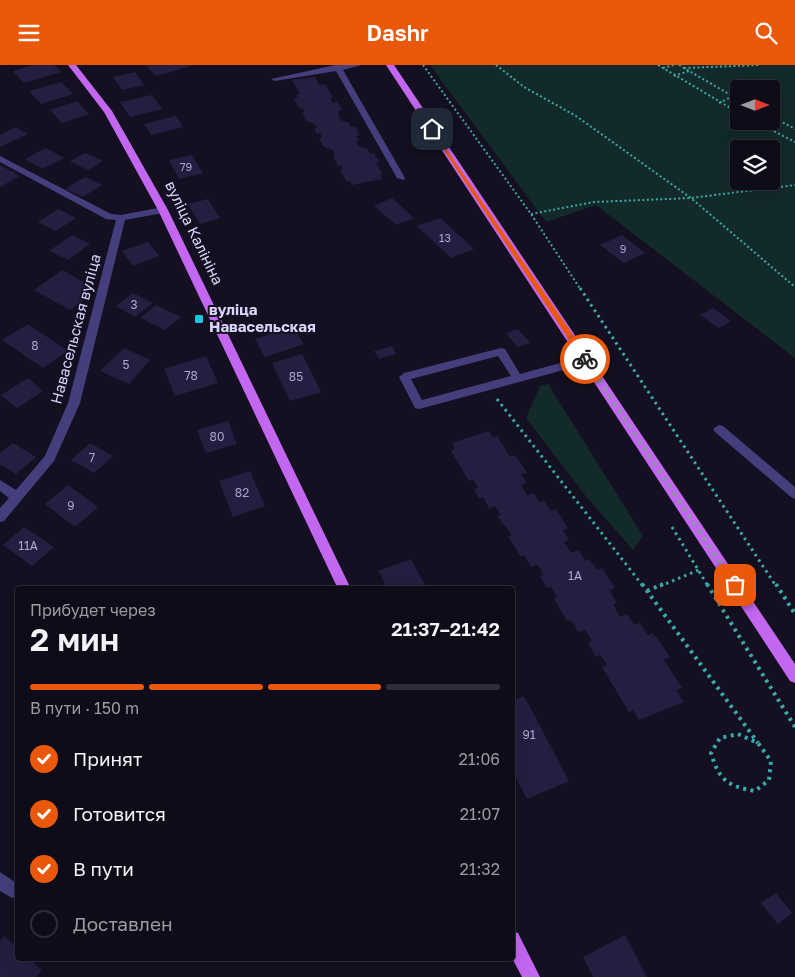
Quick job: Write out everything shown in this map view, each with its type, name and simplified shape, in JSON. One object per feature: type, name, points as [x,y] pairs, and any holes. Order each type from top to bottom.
[{"type":"main road","name":"вуліца Калініна","points":[[72,65],[108,111],[163,210],[344,586]]},
{"type":"main road","points":[[390,65],[795,676]]},
{"type":"main road","points":[[515,945],[530,977]]},
{"type":"street","points":[[275,79],[358,65]]},
{"type":"street","points":[[338,67],[401,178]]},
{"type":"street","points":[[0,159],[109,217],[121,218],[163,210]]},
{"type":"street","name":"Навасельская вуліца","points":[[0,517],[50,458],[74,403],[121,218]]},
{"type":"street","points":[[518,379],[501,352],[404,377],[419,405],[518,379],[586,360]]},
{"type":"street","points":[[719,429],[795,494]]},
{"type":"street","points":[[0,485],[17,497]]},
{"type":"path","points":[[423,65],[531,214],[795,614]]},
{"type":"path","points":[[496,65],[524,87],[576,116],[691,198],[795,287]]},
{"type":"path","points":[[658,65],[730,109]]},
{"type":"path","points":[[662,68],[674,65]]},
{"type":"path","points":[[679,65],[730,95]]},
{"type":"path","points":[[684,68],[760,65]]},
{"type":"path","points":[[674,76],[689,71]]},
{"type":"path","points":[[718,103],[730,97]]},
{"type":"path","points":[[780,121],[795,129]]},
{"type":"path","points":[[772,130],[795,142]]},
{"type":"path","points":[[531,214],[594,202],[691,198],[795,185]]},
{"type":"path","points":[[487,387],[647,591],[758,743],[771,761],[769,780],[755,791],[734,788],[717,773],[712,753],[720,738],[738,734],[758,743]]},
{"type":"path","points":[[647,591],[698,570]]},
{"type":"green space","points":[[430,65],[795,65],[795,358],[596,205],[546,222]]},
{"type":"green space","points":[[548,384],[643,536],[633,550],[585,495],[526,418],[540,386]]},
{"type":"building","points":[[33,65],[54,65],[61,72],[24,83],[13,71]]},
{"type":"building","points":[[146,65],[191,65],[191,66],[156,76]]},
{"type":"building","points":[[135,72],[144,85],[122,90],[113,77]]},
{"type":"building","points":[[315,77],[319,85],[325,84],[333,98],[330,98],[333,103],[337,102],[342,110],[338,111],[340,120],[349,123],[351,127],[355,126],[360,135],[356,136],[359,140],[356,141],[358,146],[367,149],[371,154],[374,153],[380,162],[376,163],[383,175],[380,175],[382,179],[352,185],[350,181],[347,182],[340,170],[343,169],[341,165],[338,166],[333,156],[335,155],[333,150],[324,147],[319,138],[322,137],[320,133],[317,134],[314,129],[317,128],[315,124],[306,121],[302,112],[305,112],[303,108],[300,109],[294,99],[298,98],[296,95],[300,94],[292,80]]},
{"type":"building","points":[[61,82],[73,94],[41,104],[29,91]]},
{"type":"building","points":[[152,95],[162,109],[130,117],[120,102]]},
{"type":"building","points":[[77,101],[89,114],[62,123],[50,110]]},
{"type":"building","points":[[176,116],[183,127],[151,135],[144,124]]},
{"type":"building","points":[[15,127],[28,134],[0,147],[0,135]]},
{"type":"building","points":[[46,148],[64,158],[42,169],[25,159]]},
{"type":"building","points":[[85,153],[103,161],[88,170],[70,161]]},
{"type":"building","points":[[192,155],[203,173],[179,179],[169,160]]},
{"type":"building","points":[[0,165],[20,176],[0,187]]},
{"type":"building","points":[[85,177],[102,185],[83,197],[65,189]]},
{"type":"building","points":[[392,198],[414,218],[396,225],[374,206]]},
{"type":"building","points":[[208,199],[220,218],[200,224],[188,204]]},
{"type":"building","points":[[58,209],[76,218],[56,231],[38,222]]},
{"type":"building","points":[[440,218],[474,249],[451,258],[417,226]]},
{"type":"building","points":[[72,235],[90,244],[68,260],[49,251]]},
{"type":"building","points":[[622,235],[645,253],[624,263],[600,245]]},
{"type":"building","points":[[148,242],[159,256],[133,266],[122,251]]},
{"type":"building","points":[[62,270],[98,290],[70,310],[34,290]]},
{"type":"building","points":[[133,293],[153,303],[135,317],[116,306]]},
{"type":"building","points":[[156,305],[181,317],[165,330],[140,318]]},
{"type":"building","points":[[713,308],[731,321],[719,328],[700,315]]},
{"type":"building","points":[[28,324],[68,351],[43,368],[2,340]]},
{"type":"building","points":[[293,327],[304,344],[265,357],[255,339]]},
{"type":"building","points":[[518,329],[530,343],[517,347],[506,333]]},
{"type":"building","points":[[392,346],[396,354],[379,359],[374,351]]},
{"type":"building","points":[[124,348],[150,360],[129,384],[100,371]]},
{"type":"building","points":[[302,354],[321,392],[290,401],[272,363]]},
{"type":"building","points":[[206,356],[218,383],[175,396],[164,369]]},
{"type":"building","points":[[28,378],[43,391],[17,408],[1,395]]},
{"type":"building","points":[[228,421],[237,444],[206,453],[197,430]]},
{"type":"building","points":[[489,431],[493,438],[497,436],[510,457],[515,455],[527,473],[521,474],[526,483],[521,485],[527,495],[534,493],[539,502],[544,501],[551,511],[556,509],[568,528],[563,530],[569,540],[564,542],[571,553],[579,550],[585,561],[589,559],[597,570],[602,568],[615,588],[609,590],[617,603],[613,604],[620,617],[627,614],[634,625],[640,623],[648,635],[653,633],[670,657],[664,660],[682,688],[676,690],[684,702],[639,720],[633,710],[629,712],[602,667],[607,665],[600,655],[596,657],[588,643],[592,641],[585,630],[578,632],[571,620],[567,621],[554,599],[557,597],[551,587],[547,588],[540,576],[544,575],[538,565],[531,567],[524,555],[521,557],[508,536],[512,535],[497,516],[501,515],[495,506],[489,508],[483,497],[479,499],[474,489],[478,488],[473,480],[469,481],[451,451],[455,449],[452,443]]},
{"type":"building","points":[[13,443],[36,457],[16,474],[0,464],[0,453]]},
{"type":"building","points":[[90,443],[113,456],[94,473],[71,460]]},
{"type":"building","points":[[250,471],[265,506],[233,517],[219,481]]},
{"type":"building","points":[[68,485],[98,507],[75,527],[45,504]]},
{"type":"building","points":[[24,527],[54,547],[32,566],[3,545]]},
{"type":"building","points":[[411,559],[425,586],[386,586],[378,571]]},
{"type":"building","points":[[524,696],[569,781],[527,799],[515,776],[515,700]]},
{"type":"building","points":[[776,893],[792,913],[778,924],[761,903]]},
{"type":"building","points":[[625,935],[647,977],[593,977],[583,957]]},
{"type":"building","points":[[4,936],[15,945],[15,961],[31,961],[42,970],[36,977],[0,977],[0,941]]},
{"type":"way so far","points":[[585,359],[735,585]]},
{"type":"place","name":"вуліца Навасельская","points":[[199,319]]},
{"type":"route","points":[[432,129],[585,359]]}]
